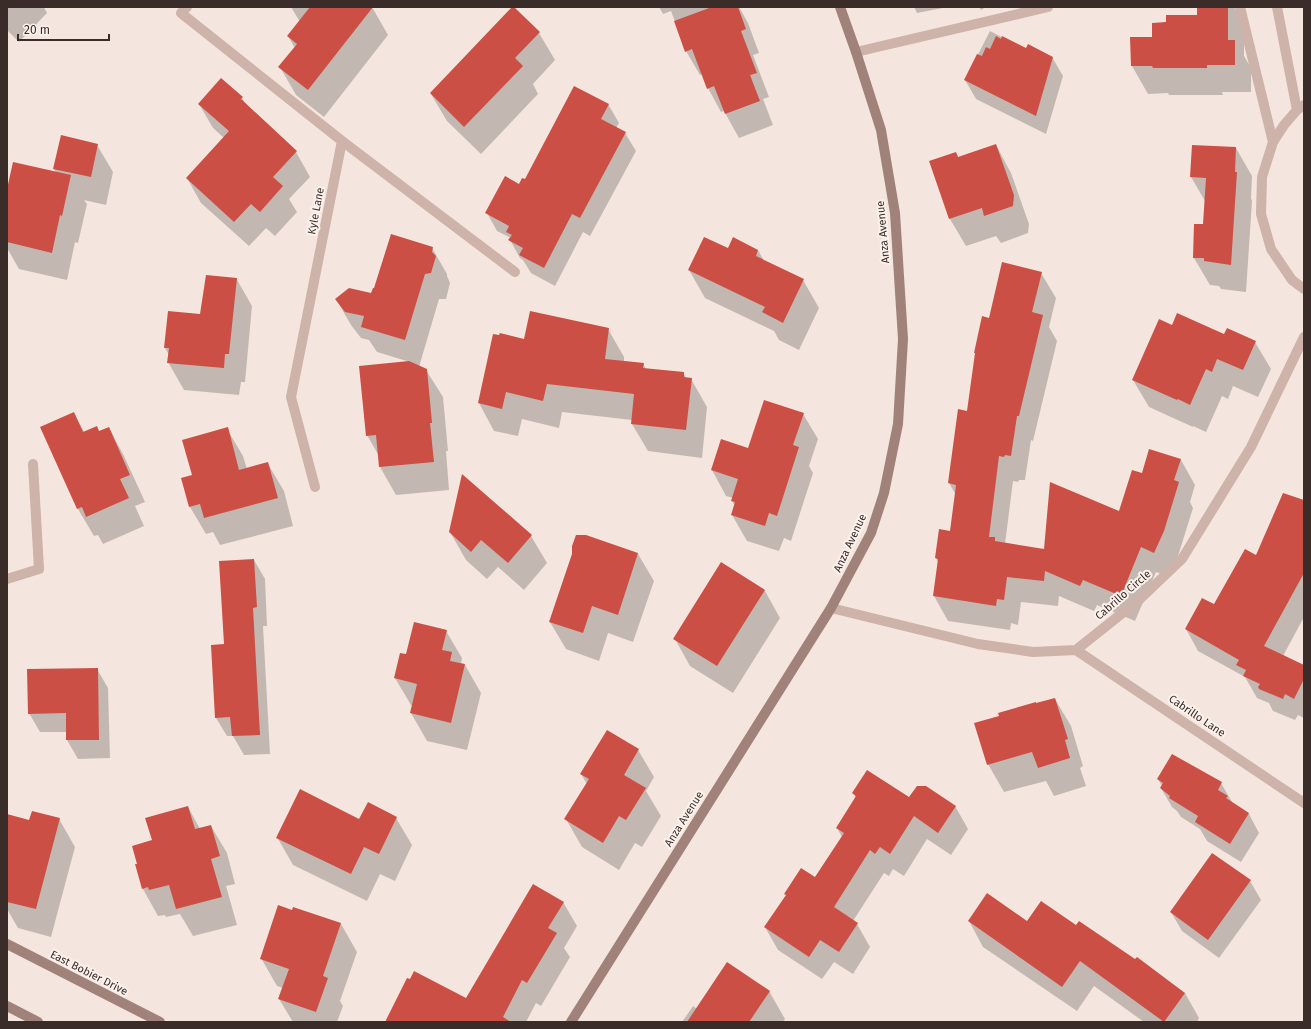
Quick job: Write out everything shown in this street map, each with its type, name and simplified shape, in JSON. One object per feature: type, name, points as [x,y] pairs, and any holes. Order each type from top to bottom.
[{"type":"street","name":"Anza Avenue","points":[[572,1022],[831,608],[871,533],[884,493],[898,424],[903,339],[895,213],[881,130],[840,7]]},
{"type":"street","points":[[856,52],[1048,7]]},
{"type":"street","points":[[1240,7],[1273,142]]},
{"type":"street","points":[[1277,7],[1301,108],[1284,125],[1273,142],[1262,177],[1261,214],[1271,249],[1292,280],[1304,289]]},
{"type":"street","points":[[184,10],[342,141],[514,272]]},
{"type":"street","name":"Kyle Lane","points":[[315,487],[291,398],[342,141]]},
{"type":"street","name":"Cabrillo Circle","points":[[1076,650],[1140,599],[1182,559],[1251,447],[1304,337]]},
{"type":"street","points":[[7,579],[39,569],[33,464]]},
{"type":"street","points":[[831,608],[978,644],[1033,652],[1076,650]]},
{"type":"street","name":"Cabrillo Lane","points":[[1076,650],[1304,803]]},
{"type":"street","name":"East Bobier Drive","points":[[7,944],[160,1022]]},
{"type":"street","points":[[7,1006],[38,1022]]},
{"type":"building","points":[[310,7],[373,7],[308,90],[278,67],[297,44],[287,36]]},
{"type":"building","points":[[512,7],[514,7],[540,32],[515,58],[523,66],[464,127],[430,93]]},
{"type":"building","points":[[712,7],[738,7],[746,29],[741,31],[757,73],[750,75],[760,101],[725,114],[714,86],[707,89],[692,49],[685,52],[674,21]]},
{"type":"building","points":[[1197,7],[1228,7],[1228,40],[1235,40],[1235,65],[1207,65],[1207,68],[1153,68],[1152,66],[1131,66],[1130,37],[1152,37],[1152,23],[1166,22],[1166,15],[1197,15]]},
{"type":"building","points":[[996,36],[1001,39],[1002,36],[1026,48],[1028,44],[1053,57],[1036,116],[964,80],[977,54],[982,56],[986,47],[990,49]]},
{"type":"building","points":[[221,78],[243,97],[241,99],[297,151],[273,177],[283,186],[260,212],[251,204],[234,222],[186,178],[229,131],[198,104]]},
{"type":"building","points":[[574,86],[609,104],[601,119],[626,132],[580,218],[572,214],[544,268],[519,255],[523,248],[508,240],[512,235],[506,232],[509,226],[485,213],[505,176],[519,184],[522,178],[525,179]]},
{"type":"building","points":[[61,135],[98,144],[91,177],[53,169]]},
{"type":"building","points":[[996,144],[1014,195],[1013,206],[984,216],[982,208],[949,219],[929,161],[956,152],[958,157]]},
{"type":"building","points":[[1192,145],[1236,147],[1235,172],[1237,172],[1231,265],[1204,261],[1204,258],[1193,258],[1194,224],[1203,224],[1206,178],[1190,177]]},
{"type":"building","points":[[13,162],[71,175],[62,216],[60,215],[52,253],[7,242],[7,189]]},
{"type":"building","points":[[391,234],[433,247],[432,252],[436,256],[431,273],[425,274],[405,340],[361,327],[364,316],[345,312],[335,299],[349,288],[371,293],[374,288]]},
{"type":"building","points":[[704,237],[728,248],[733,237],[758,250],[756,256],[804,279],[783,323],[762,312],[765,307],[688,270]]},
{"type":"building","points":[[1002,262],[1042,272],[1032,312],[1043,315],[1019,416],[1017,416],[1011,456],[999,456],[989,537],[995,537],[995,541],[1044,549],[1050,482],[1119,511],[1132,470],[1142,473],[1149,449],[1181,459],[1174,480],[1179,482],[1164,531],[1154,553],[1141,547],[1121,596],[1083,580],[1080,586],[1045,571],[1044,581],[1007,577],[1004,600],[997,599],[996,606],[933,596],[938,559],[935,558],[939,529],[950,531],[956,485],[948,483],[958,409],[967,411],[974,353],[982,316],[989,318]]},
{"type":"building","points":[[206,275],[237,278],[229,354],[225,354],[224,368],[167,363],[169,348],[164,348],[168,311],[200,314]]},
{"type":"building","points":[[530,311],[609,328],[605,359],[644,363],[643,368],[684,372],[684,377],[692,378],[686,430],[631,424],[634,394],[547,384],[543,401],[506,392],[502,409],[478,403],[493,334],[499,335],[500,333],[524,339]]},
{"type":"building","points":[[1177,313],[1224,334],[1227,328],[1256,341],[1243,370],[1217,359],[1212,372],[1206,369],[1190,405],[1132,380],[1159,319],[1172,325]]},
{"type":"building","points":[[409,361],[427,369],[434,462],[379,467],[376,435],[366,436],[359,366]]},
{"type":"building","points":[[764,400],[804,413],[793,445],[799,447],[777,516],[769,513],[765,526],[731,515],[735,502],[731,501],[738,479],[711,470],[721,439],[748,448]]},
{"type":"building","points":[[74,412],[83,432],[97,426],[99,431],[109,427],[130,475],[120,479],[129,498],[86,517],[82,507],[77,509],[40,427]]},
{"type":"building","points":[[228,427],[239,470],[268,462],[278,498],[204,518],[200,504],[189,507],[181,478],[192,475],[182,440]]},
{"type":"building","points":[[462,474],[532,535],[508,563],[481,540],[471,552],[449,532]]},
{"type":"building","points":[[1283,493],[1304,500],[1304,573],[1264,646],[1304,665],[1304,679],[1294,699],[1285,694],[1283,699],[1259,689],[1258,687],[1260,684],[1243,676],[1246,670],[1236,665],[1239,660],[1185,629],[1202,598],[1214,604],[1245,549],[1256,555]]},
{"type":"building","points":[[576,535],[586,535],[638,553],[618,615],[592,606],[583,633],[549,622],[572,554],[572,546]]},
{"type":"building","points":[[254,559],[257,607],[253,608],[260,735],[232,736],[230,717],[215,718],[211,645],[224,644],[219,561]]},
{"type":"building","points":[[721,562],[765,590],[717,666],[673,639]]},
{"type":"building","points":[[414,622],[447,630],[442,650],[452,652],[450,661],[465,664],[451,723],[410,713],[417,684],[394,678],[400,653],[406,654]]},
{"type":"building","points":[[98,668],[99,740],[66,740],[66,713],[28,714],[27,669]]},
{"type":"building","points":[[1055,698],[1068,739],[1065,740],[1070,758],[1038,768],[1032,752],[987,765],[974,723],[999,716],[998,713]]},
{"type":"building","points":[[607,730],[639,749],[624,775],[646,788],[626,820],[619,816],[603,843],[564,819],[589,779],[580,774]]},
{"type":"building","points":[[1172,754],[1222,782],[1218,790],[1228,796],[1226,798],[1249,813],[1230,844],[1195,822],[1198,816],[1169,798],[1170,796],[1160,788],[1163,783],[1157,779]]},
{"type":"building","points":[[867,770],[909,797],[917,786],[926,786],[956,806],[938,833],[914,816],[890,854],[880,847],[875,854],[870,850],[834,907],[858,923],[839,952],[820,940],[809,957],[764,927],[786,895],[784,894],[801,868],[815,877],[844,833],[836,828],[856,796],[852,793]]},
{"type":"building","points":[[300,789],[359,819],[368,802],[397,817],[379,854],[364,847],[351,874],[276,838]]},
{"type":"building","points":[[188,806],[195,829],[211,825],[220,856],[211,859],[222,897],[176,909],[169,885],[149,890],[148,887],[142,889],[132,846],[152,840],[145,818]]},
{"type":"building","points":[[32,811],[60,818],[36,909],[7,902],[7,814],[29,820]]},
{"type":"building","points":[[1212,853],[1251,880],[1208,940],[1170,912]]},
{"type":"building","points":[[533,884],[564,902],[548,928],[557,933],[527,983],[522,980],[503,1017],[511,1022],[385,1022],[407,978],[410,979],[414,971],[466,998]]},
{"type":"building","points":[[987,893],[1027,921],[1041,901],[1076,925],[1079,921],[1135,959],[1137,957],[1185,993],[1164,1022],[1080,961],[1062,987],[968,921]]},
{"type":"building","points":[[278,905],[292,910],[293,907],[341,923],[323,976],[328,978],[316,1012],[278,999],[289,969],[260,959]]},
{"type":"building","points":[[727,962],[770,991],[749,1022],[687,1022]]}]
